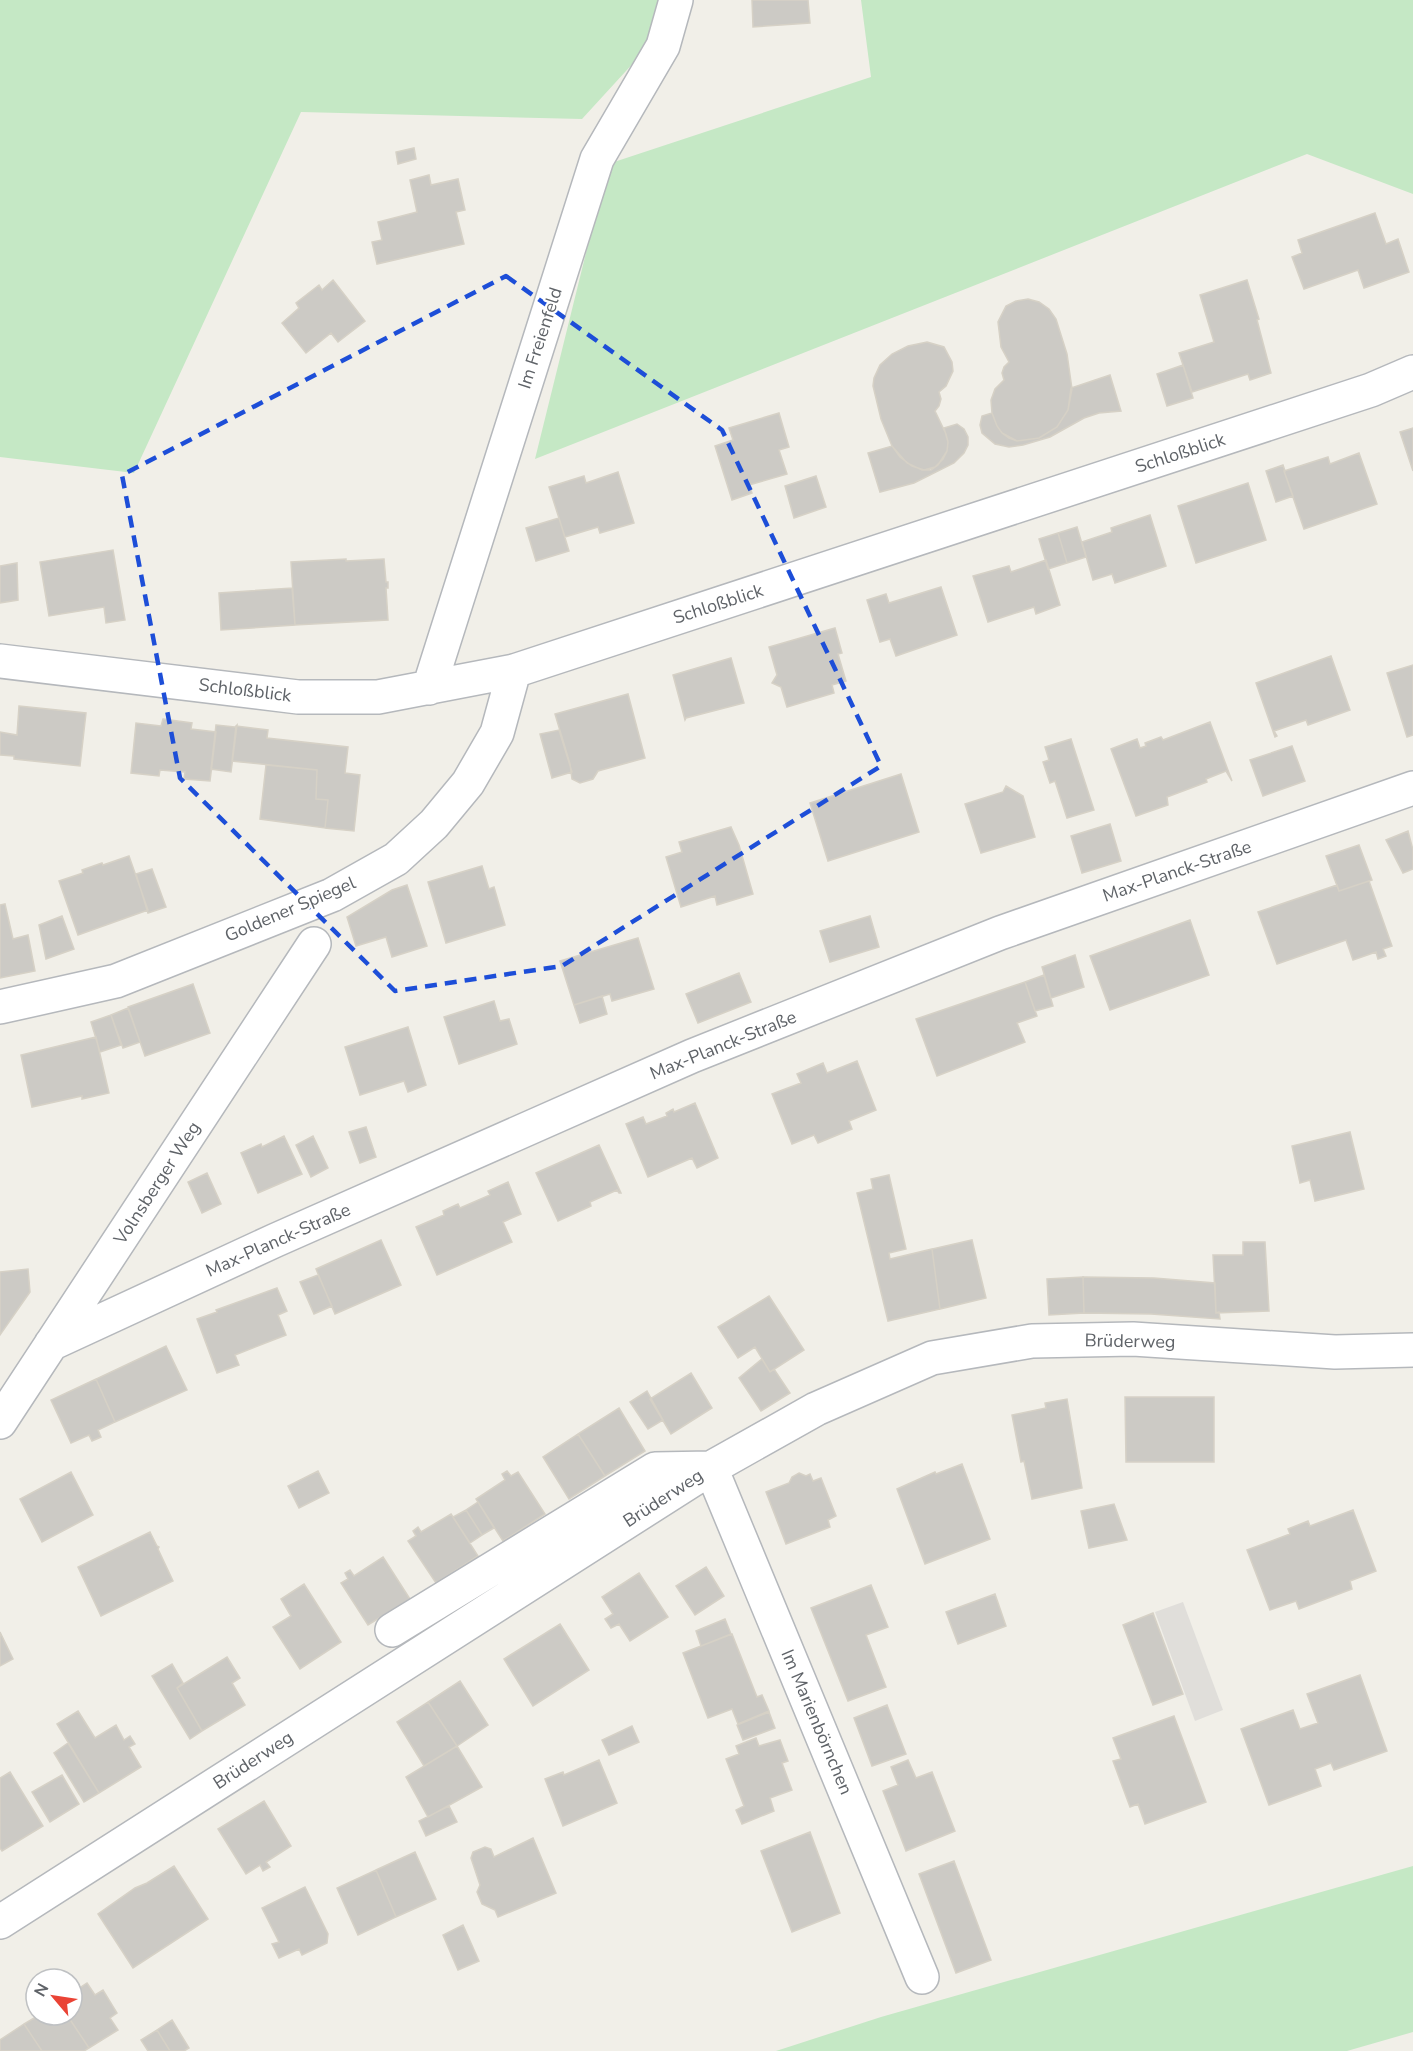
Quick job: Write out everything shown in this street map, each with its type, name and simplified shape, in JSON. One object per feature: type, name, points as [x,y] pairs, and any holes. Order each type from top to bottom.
[{"type":"street","name":"Im Freienfeld","points":[[429,688],[597,159],[663,46],[676,0]]},
{"type":"street","name":"Schloßblick","points":[[0,661],[298,697],[378,697],[514,671],[1359,394],[1413,372]]},
{"type":"street","name":"Goldener Spiegel","points":[[0,1007],[116,981],[332,895],[396,859],[434,824],[468,783],[497,733],[514,671]]},
{"type":"street","name":"Max-Planck-Straße","points":[[51,1344],[276,1240],[692,1056],[1000,933],[1413,788]]},
{"type":"street","name":"Volnsberger Weg","points":[[0,1422],[314,944]]},
{"type":"street","name":"Brüderweg","points":[[0,1922],[711,1467],[816,1409],[932,1358],[1032,1341],[1133,1339],[1335,1352],[1413,1350]]},
{"type":"street","points":[[392,1630],[655,1469],[711,1467]]},
{"type":"street","name":"Im Marienbörnchen","points":[[711,1467],[922,1977]]},
{"type":"highlighted area","points":[[506,276],[722,430],[881,766],[562,966],[395,991],[180,778],[122,475]]},
{"type":"shaded area","points":[[1183,1602],[1223,1710],[1195,1721],[1155,1612]]},
{"type":"green space","points":[[0,0],[691,0],[582,119],[301,112],[134,473],[0,457]]},
{"type":"green space","points":[[861,0],[1413,0],[1413,194],[1307,154],[535,459],[608,164],[871,77]]},
{"type":"green space","points":[[1413,1866],[1413,2032],[1347,2051],[776,2051],[881,2017]]},
{"type":"building","points":[[752,0],[808,0],[810,23],[753,27]]},
{"type":"building","points":[[414,148],[416,159],[398,164],[396,152]]},
{"type":"building","points":[[429,175],[431,185],[458,179],[465,210],[456,212],[464,244],[377,264],[372,242],[382,240],[378,222],[417,212],[410,180]]},
{"type":"building","points":[[1375,213],[1386,244],[1398,239],[1409,272],[1364,288],[1358,270],[1304,289],[1292,257],[1302,253],[1298,240]]},
{"type":"building","points":[[333,280],[365,321],[338,342],[331,333],[306,353],[282,323],[299,308],[296,303],[319,285],[322,290]]},
{"type":"building","points":[[1247,280],[1259,319],[1257,320],[1271,373],[1250,380],[1248,374],[1192,392],[1179,353],[1214,342],[1200,295]]},
{"type":"building","points":[[1028,299],[1039,302],[1049,309],[1056,319],[1067,354],[1072,389],[1068,410],[1057,427],[1039,438],[1017,441],[1002,433],[997,426],[992,413],[991,400],[995,389],[1004,380],[1002,373],[1009,362],[1001,347],[998,322],[1006,306]]},
{"type":"building","points":[[927,342],[944,347],[952,362],[953,371],[946,386],[939,392],[941,399],[935,411],[946,434],[947,451],[935,467],[924,470],[912,466],[900,457],[892,446],[881,419],[873,386],[880,365],[892,354],[908,346]]},
{"type":"building","points":[[1183,365],[1193,398],[1167,406],[1157,374]]},
{"type":"building","points":[[1110,375],[1121,411],[1099,413],[1084,418],[1050,437],[1023,445],[1009,447],[995,444],[982,433],[980,425],[982,416],[992,413],[997,426],[1009,438],[1017,441],[1039,438],[1057,427],[1068,410],[1071,388]]},
{"type":"building","points":[[779,413],[789,447],[779,450],[787,474],[749,485],[752,493],[732,500],[715,446],[733,440],[729,428]]},
{"type":"building","points":[[957,424],[964,429],[968,437],[968,445],[954,463],[914,483],[880,492],[868,453],[892,446],[907,463],[922,470],[931,470],[938,465],[947,451],[948,442],[944,428]]},
{"type":"building","points":[[1413,428],[1413,471],[1400,432]]},
{"type":"building","points":[[1359,453],[1377,504],[1304,529],[1284,471],[1328,457],[1330,464]]},
{"type":"building","points":[[1283,465],[1293,496],[1276,502],[1266,471]]},
{"type":"building","points":[[618,472],[634,523],[600,533],[598,527],[565,537],[549,487],[584,476],[586,483]]},
{"type":"building","points":[[816,476],[826,507],[794,518],[785,486]]},
{"type":"building","points":[[1248,483],[1266,540],[1196,563],[1178,506]]},
{"type":"building","points":[[1150,515],[1166,566],[1115,583],[1112,574],[1093,580],[1082,542],[1112,532],[1111,528]]},
{"type":"building","points":[[559,518],[569,551],[536,561],[526,528]]},
{"type":"building","points":[[1077,527],[1086,557],[1067,563],[1058,533]]},
{"type":"building","points":[[1058,533],[1067,563],[1048,569],[1039,539]]},
{"type":"building","points":[[113,550],[125,620],[106,623],[104,607],[49,616],[40,562]]},
{"type":"building","points":[[346,559],[346,561],[384,559],[386,582],[388,582],[388,588],[386,588],[388,620],[295,625],[291,562]]},
{"type":"building","points":[[1046,560],[1060,605],[1036,614],[1034,607],[988,622],[973,576],[1009,566],[1011,572]]},
{"type":"building","points":[[17,563],[18,600],[0,603],[0,566]]},
{"type":"building","points":[[941,587],[957,635],[896,656],[890,639],[880,642],[867,600],[886,594],[889,603]]},
{"type":"building","points":[[292,588],[295,625],[221,630],[219,593]]},
{"type":"building","points":[[835,628],[842,653],[838,654],[846,681],[832,685],[834,693],[787,707],[781,687],[772,683],[777,675],[769,647]]},
{"type":"building","points":[[1331,656],[1350,710],[1308,725],[1306,720],[1274,731],[1277,736],[1275,737],[1256,683]]},
{"type":"building","points":[[731,658],[744,703],[685,720],[673,675]]},
{"type":"building","points":[[1413,665],[1413,735],[1407,737],[1387,673]]},
{"type":"building","points":[[628,694],[645,758],[598,771],[593,779],[580,783],[572,779],[570,764],[555,714]]},
{"type":"building","points":[[19,706],[86,713],[80,766],[14,759],[14,756],[0,755],[0,732],[17,735]]},
{"type":"building","points":[[163,719],[192,723],[191,729],[216,732],[210,781],[184,779],[185,772],[160,770],[159,776],[131,773],[136,723],[161,726]]},
{"type":"building","points":[[1210,722],[1232,781],[1226,771],[1206,779],[1207,782],[1167,797],[1168,805],[1136,816],[1111,749],[1137,739],[1140,748],[1146,746],[1145,743],[1161,737],[1163,740]]},
{"type":"building","points":[[216,725],[235,727],[237,725],[231,772],[211,769]]},
{"type":"building","points":[[236,726],[268,730],[267,738],[348,747],[345,773],[360,775],[354,831],[325,828],[328,800],[316,799],[317,770],[232,761]]},
{"type":"building","points":[[559,730],[572,772],[552,778],[540,734]]},
{"type":"building","points":[[1071,739],[1094,810],[1067,818],[1055,781],[1050,783],[1043,762],[1049,760],[1045,747]]},
{"type":"building","points":[[1292,746],[1305,781],[1263,796],[1250,760]]},
{"type":"building","points":[[266,765],[317,770],[316,799],[328,800],[325,828],[260,819]]},
{"type":"building","points":[[901,774],[919,832],[828,861],[810,803]]},
{"type":"building","points":[[1006,786],[1023,796],[1035,837],[981,853],[965,804],[1003,792]]},
{"type":"building","points":[[1110,824],[1121,861],[1082,873],[1071,836]]},
{"type":"building","points":[[731,827],[739,845],[753,894],[717,905],[715,896],[681,907],[666,857],[682,852],[679,842]]},
{"type":"building","points":[[1408,831],[1413,850],[1413,869],[1403,873],[1386,840]]},
{"type":"building","points":[[1359,845],[1372,880],[1339,891],[1326,856]]},
{"type":"building","points":[[129,856],[148,910],[78,935],[59,881],[83,873],[82,870]]},
{"type":"building","points":[[482,866],[489,889],[494,887],[505,925],[446,943],[428,882]]},
{"type":"building","points":[[152,869],[166,907],[148,913],[136,874]]},
{"type":"building","points":[[1369,881],[1392,946],[1383,949],[1386,956],[1378,959],[1376,952],[1353,960],[1346,940],[1277,964],[1258,912],[1337,885],[1339,891]]},
{"type":"building","points":[[407,885],[427,946],[392,957],[386,937],[356,946],[347,917],[392,890]]},
{"type":"building","points":[[5,904],[13,939],[28,935],[35,971],[0,978],[0,905]]},
{"type":"building","points":[[62,916],[74,949],[46,959],[39,925]]},
{"type":"building","points":[[870,916],[879,947],[830,962],[820,931]]},
{"type":"building","points":[[1190,920],[1209,975],[1110,1010],[1090,956]]},
{"type":"building","points":[[638,938],[654,989],[612,1001],[610,994],[574,1005],[560,961]]},
{"type":"building","points":[[1075,955],[1084,987],[1051,998],[1042,967]]},
{"type":"building","points":[[739,973],[751,1002],[698,1023],[686,994]]},
{"type":"building","points":[[1044,975],[1053,1006],[1035,1011],[1025,982]]},
{"type":"building","points":[[1025,982],[1037,1016],[1017,1023],[1025,1042],[937,1076],[916,1019]]},
{"type":"building","points":[[193,984],[210,1033],[145,1056],[128,1007]]},
{"type":"building","points":[[602,996],[607,1014],[580,1023],[574,1005]]},
{"type":"building","points":[[494,1001],[500,1021],[509,1019],[517,1044],[459,1064],[444,1017]]},
{"type":"building","points":[[128,1008],[140,1042],[123,1048],[111,1015]]},
{"type":"building","points":[[111,1015],[121,1045],[100,1052],[91,1022]]},
{"type":"building","points":[[408,1027],[426,1085],[408,1092],[404,1081],[360,1095],[345,1047]]},
{"type":"building","points":[[96,1037],[109,1093],[82,1099],[82,1096],[32,1107],[21,1055]]},
{"type":"building","points":[[857,1061],[876,1110],[849,1121],[852,1129],[818,1143],[814,1135],[792,1144],[772,1094],[801,1083],[797,1074],[823,1063],[827,1073]]},
{"type":"building","points":[[695,1103],[718,1158],[697,1168],[692,1158],[648,1177],[626,1124],[643,1117],[646,1124],[667,1116],[666,1113],[673,1109],[674,1112]]},
{"type":"building","points":[[366,1127],[376,1157],[360,1163],[349,1132]]},
{"type":"building","points":[[1350,1132],[1364,1189],[1315,1201],[1310,1180],[1300,1183],[1292,1146]]},
{"type":"building","points":[[284,1136],[302,1174],[258,1193],[241,1153],[261,1144],[262,1147]]},
{"type":"building","points":[[313,1136],[328,1168],[311,1177],[296,1145]]},
{"type":"building","points":[[599,1145],[621,1193],[617,1190],[590,1202],[591,1206],[558,1221],[536,1173]]},
{"type":"building","points":[[207,1173],[221,1204],[202,1213],[188,1182]]},
{"type":"building","points":[[889,1175],[906,1249],[889,1253],[890,1259],[932,1249],[940,1309],[888,1321],[857,1193],[873,1189],[871,1179]]},
{"type":"building","points":[[508,1182],[521,1214],[503,1222],[512,1242],[437,1275],[416,1227],[444,1215],[443,1211],[458,1204],[460,1208],[490,1195],[488,1191]]},
{"type":"building","points":[[381,1240],[401,1285],[335,1314],[316,1269]]},
{"type":"building","points":[[972,1240],[986,1298],[940,1309],[932,1249]]},
{"type":"building","points":[[1243,1242],[1265,1242],[1269,1311],[1216,1313],[1213,1255],[1243,1255]]},
{"type":"building","points":[[28,1269],[30,1292],[0,1335],[0,1272]]},
{"type":"building","points":[[318,1275],[332,1306],[314,1314],[300,1282]]},
{"type":"building","points":[[1083,1277],[1154,1278],[1215,1283],[1216,1313],[1219,1312],[1220,1319],[1151,1314],[1084,1313]]},
{"type":"building","points":[[1083,1277],[1084,1313],[1049,1315],[1047,1279]]},
{"type":"building","points":[[277,1288],[287,1311],[278,1315],[286,1335],[235,1355],[239,1365],[217,1373],[197,1319]]},
{"type":"building","points":[[769,1296],[804,1350],[770,1372],[755,1347],[738,1358],[718,1327]]},
{"type":"building","points":[[166,1346],[187,1390],[115,1422],[96,1379]]},
{"type":"building","points":[[762,1359],[770,1372],[774,1369],[790,1393],[761,1411],[739,1378]]},
{"type":"building","points":[[691,1373],[712,1408],[671,1434],[650,1399]]},
{"type":"building","points":[[96,1379],[115,1422],[98,1430],[101,1437],[92,1441],[89,1435],[71,1443],[51,1400]]},
{"type":"building","points":[[647,1391],[663,1420],[648,1429],[630,1402]]},
{"type":"building","points":[[1125,1397],[1214,1397],[1214,1462],[1126,1462]]},
{"type":"building","points":[[1067,1399],[1082,1488],[1032,1499],[1024,1461],[1021,1462],[1012,1415],[1046,1408],[1045,1403]]},
{"type":"building","points":[[619,1408],[645,1451],[605,1476],[578,1434]]},
{"type":"building","points":[[578,1434],[605,1476],[569,1499],[543,1457]]},
{"type":"building","points":[[962,1464],[990,1539],[925,1564],[897,1489],[935,1472],[936,1474]]},
{"type":"building","points":[[318,1471],[329,1493],[299,1508],[288,1486]]},
{"type":"building","points":[[507,1471],[511,1476],[518,1472],[545,1514],[503,1541],[476,1499],[505,1480],[502,1474]]},
{"type":"building","points":[[71,1472],[93,1515],[42,1542],[20,1499]]},
{"type":"building","points":[[799,1473],[806,1476],[810,1474],[813,1481],[821,1478],[836,1516],[828,1520],[830,1527],[786,1544],[766,1492],[789,1483],[792,1477]]},
{"type":"building","points":[[478,1502],[494,1528],[482,1535],[466,1510]]},
{"type":"building","points":[[1114,1504],[1127,1540],[1089,1548],[1081,1511]]},
{"type":"building","points":[[466,1510],[482,1535],[470,1543],[453,1517]]},
{"type":"building","points":[[1353,1510],[1376,1571],[1350,1581],[1352,1589],[1299,1609],[1296,1601],[1270,1610],[1247,1550],[1290,1534],[1288,1529],[1308,1521],[1310,1526]]},
{"type":"building","points":[[451,1514],[478,1556],[436,1583],[408,1541],[416,1536],[413,1531],[418,1527],[421,1532]]},
{"type":"building","points":[[150,1532],[173,1581],[101,1616],[78,1567]]},
{"type":"building","points":[[383,1557],[410,1599],[368,1625],[341,1583],[348,1579],[345,1573],[350,1570],[354,1576]]},
{"type":"building","points":[[706,1567],[724,1596],[695,1615],[676,1586]]},
{"type":"building","points":[[639,1573],[668,1617],[630,1641],[619,1624],[611,1628],[605,1619],[613,1614],[602,1597]]},
{"type":"building","points":[[304,1584],[341,1642],[300,1669],[273,1627],[291,1616],[281,1599]]},
{"type":"building","points":[[871,1585],[888,1627],[866,1635],[886,1687],[848,1701],[811,1608]]},
{"type":"building","points":[[995,1594],[1006,1626],[958,1644],[946,1612]]},
{"type":"building","points":[[1153,1613],[1183,1694],[1153,1705],[1123,1625]]},
{"type":"building","points":[[725,1619],[731,1634],[701,1646],[696,1631]]},
{"type":"building","points":[[560,1624],[589,1670],[533,1706],[504,1659]]},
{"type":"building","points":[[0,1632],[13,1659],[0,1666]]},
{"type":"building","points":[[732,1634],[757,1697],[762,1695],[769,1711],[738,1724],[732,1709],[708,1718],[683,1653]]},
{"type":"building","points":[[227,1657],[240,1678],[232,1683],[245,1705],[202,1731],[177,1688]]},
{"type":"building","points":[[172,1664],[183,1683],[177,1688],[202,1731],[190,1739],[152,1676]]},
{"type":"building","points":[[1360,1675],[1387,1751],[1334,1770],[1331,1763],[1315,1769],[1321,1786],[1269,1805],[1241,1729],[1293,1710],[1300,1729],[1318,1723],[1307,1694]]},
{"type":"building","points":[[460,1681],[488,1725],[457,1746],[428,1702]]},
{"type":"building","points":[[428,1702],[457,1746],[424,1766],[397,1722]]},
{"type":"building","points":[[887,1705],[906,1754],[872,1766],[854,1718]]},
{"type":"building","points":[[78,1711],[95,1738],[116,1725],[124,1740],[130,1736],[135,1744],[129,1747],[141,1767],[99,1793],[57,1724]]},
{"type":"building","points":[[769,1712],[775,1728],[743,1740],[737,1725]]},
{"type":"building","points":[[1174,1716],[1206,1802],[1145,1824],[1138,1804],[1130,1807],[1113,1761],[1121,1759],[1113,1738]]},
{"type":"building","points":[[632,1726],[639,1742],[609,1755],[602,1740]]},
{"type":"building","points":[[756,1738],[759,1746],[780,1740],[788,1761],[782,1763],[792,1790],[770,1798],[774,1811],[742,1824],[736,1810],[744,1806],[726,1759],[739,1754],[736,1746]]},
{"type":"building","points":[[68,1743],[99,1793],[84,1802],[54,1753]]},
{"type":"building","points":[[457,1746],[482,1787],[428,1817],[406,1777]]},
{"type":"building","points":[[599,1760],[617,1803],[563,1826],[545,1779],[563,1772],[564,1775]]},
{"type":"building","points":[[908,1760],[916,1778],[932,1772],[955,1831],[906,1851],[883,1791],[898,1785],[891,1767]]},
{"type":"building","points":[[10,1772],[43,1826],[2,1851],[0,1848],[0,1778]]},
{"type":"building","points":[[62,1775],[79,1804],[50,1822],[32,1792]]},
{"type":"building","points":[[264,1801],[291,1846],[266,1862],[270,1867],[263,1871],[260,1865],[246,1874],[218,1829]]},
{"type":"building","points":[[449,1806],[457,1822],[426,1836],[419,1821]]},
{"type":"building","points":[[810,1832],[840,1913],[792,1932],[761,1851]]},
{"type":"building","points":[[533,1838],[556,1893],[498,1917],[495,1910],[482,1904],[477,1892],[480,1885],[471,1858],[473,1852],[485,1847],[491,1849],[494,1857]]},
{"type":"building","points":[[415,1852],[436,1899],[396,1917],[376,1870]]},
{"type":"building","points":[[954,1861],[991,1960],[956,1973],[919,1874]]},
{"type":"building","points":[[174,1866],[208,1919],[133,1968],[98,1914],[135,1888]]},
{"type":"building","points":[[376,1870],[396,1917],[358,1935],[337,1888]]},
{"type":"building","points":[[305,1887],[328,1934],[327,1943],[302,1955],[299,1949],[279,1958],[272,1944],[279,1942],[262,1908]]},
{"type":"building","points":[[463,1925],[479,1961],[458,1970],[443,1935]]},
{"type":"building","points":[[87,1983],[95,1995],[103,1990],[117,2013],[110,2018],[118,2030],[89,2048],[75,2027],[84,2027],[84,1985]]},
{"type":"building","points":[[172,2020],[189,2048],[184,2051],[170,2051],[157,2030]]},
{"type":"building","points":[[24,2024],[42,2051],[0,2051],[0,2040]]},
{"type":"building","points":[[26,2027],[75,2027],[89,2048],[84,2051],[42,2051]]},
{"type":"building","points":[[157,2030],[170,2051],[148,2051],[141,2040]]}]
